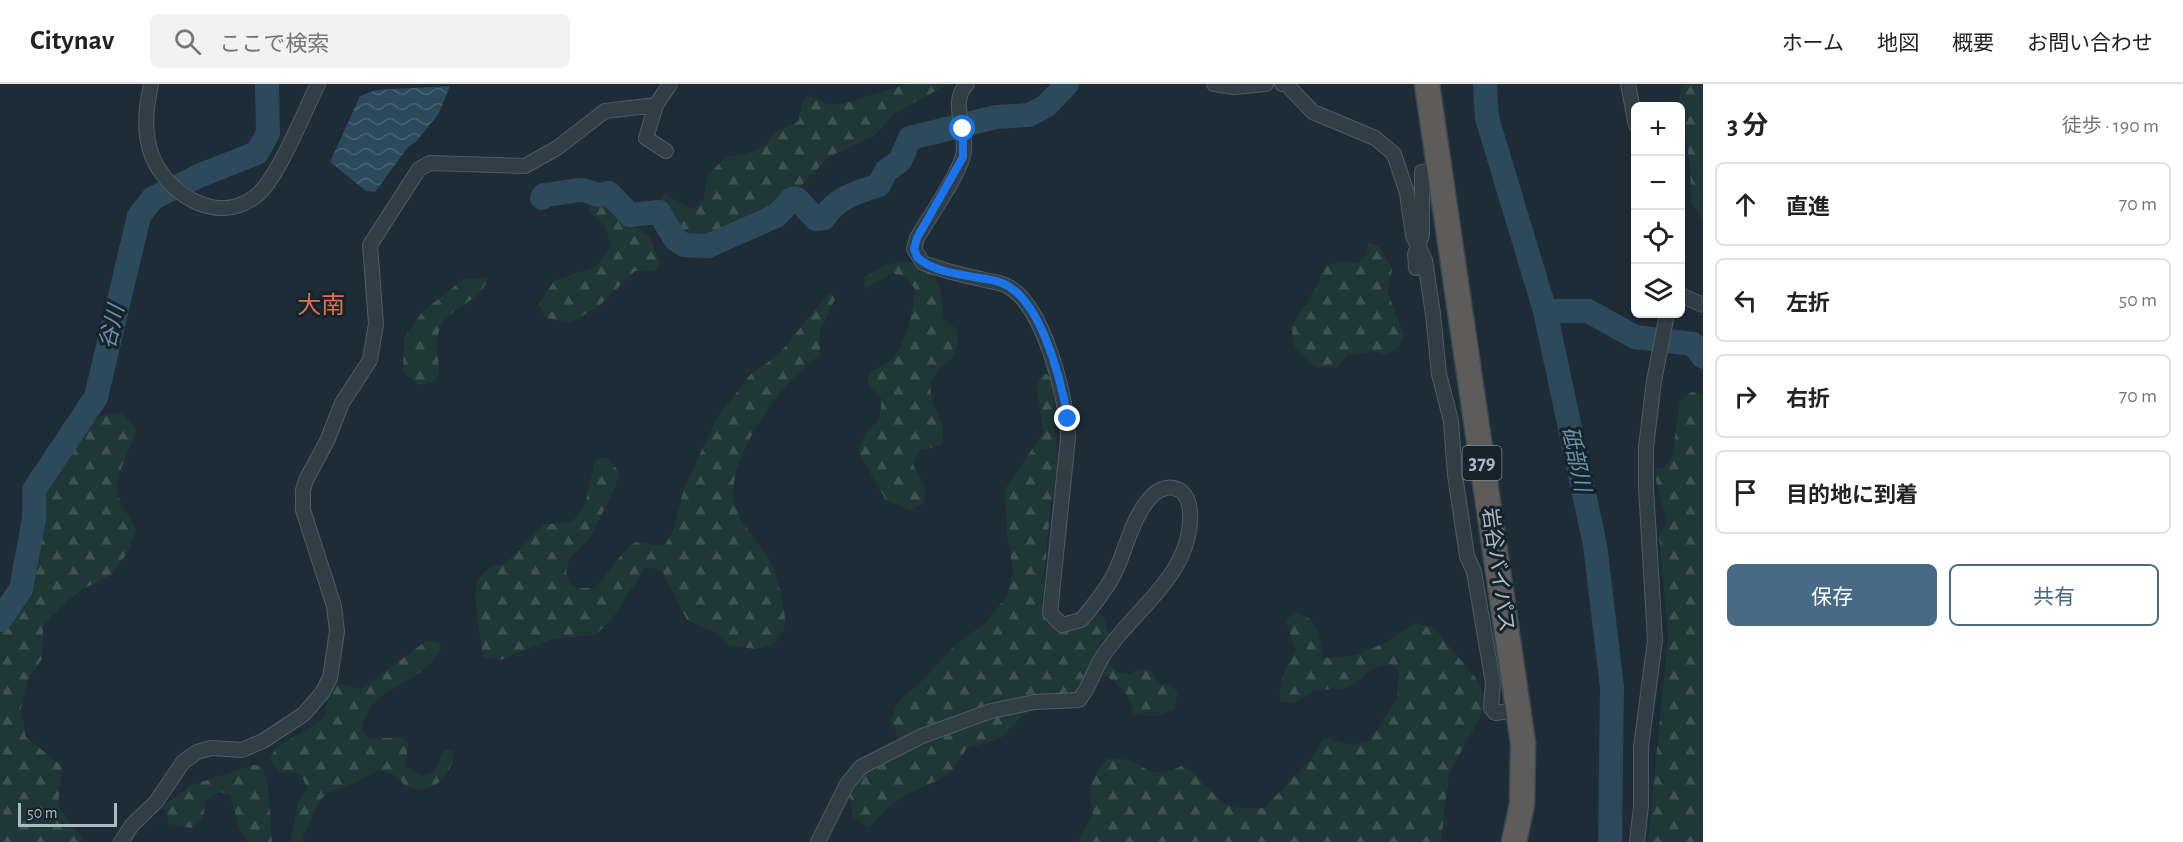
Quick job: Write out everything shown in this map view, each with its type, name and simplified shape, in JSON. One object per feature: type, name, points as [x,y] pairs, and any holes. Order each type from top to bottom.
[{"type":"highway","name":"岩谷バイパス","points":[[1427,84],[1518,710],[1523,775],[1522,804],[1514,842]]},
{"type":"street","points":[[151,84],[145,128],[153,157],[185,198],[210,208],[238,206],[256,196],[271,178],[318,84]]},
{"type":"street","points":[[666,151],[646,138],[656,105],[670,84]]},
{"type":"street","points":[[818,842],[847,784],[861,767],[922,736],[991,711],[1035,702],[1079,700],[1087,691],[1097,664],[1107,650],[1173,569],[1183,552],[1188,535],[1188,499],[1182,492],[1172,487],[1160,490],[1152,495],[1142,511],[1116,570],[1081,620],[1062,625],[1050,614],[1068,438],[1068,419],[1059,377],[1032,311],[1017,291],[995,281],[923,263],[917,257],[914,249],[917,238],[963,157],[960,91],[967,84]]},
{"type":"street","points":[[1214,84],[1234,87],[1266,84]]},
{"type":"street","points":[[1282,84],[1287,85],[1312,112],[1375,138],[1394,154],[1407,193],[1413,236],[1425,260],[1434,314],[1439,374],[1451,421],[1455,475],[1467,556],[1474,572],[1492,683],[1491,708],[1495,713],[1518,710]]},
{"type":"street","points":[[1628,84],[1631,102]]},
{"type":"street","points":[[121,842],[132,825],[156,802],[183,762],[197,752],[211,748],[242,750],[263,741],[304,714],[322,693],[330,678],[337,631],[334,606],[303,510],[303,490],[327,441],[342,403],[370,360],[376,324],[370,245],[419,169],[430,164],[525,166],[549,153],[604,111],[656,105]]},
{"type":"street","points":[[1416,268],[1415,254],[1422,235],[1422,172],[1438,168]]},
{"type":"street","points":[[1685,298],[1703,305]]},
{"type":"street","points":[[1637,842],[1641,806],[1641,747],[1655,640],[1646,487],[1646,447],[1666,318]]},
{"type":"green space","points":[[907,84],[948,84],[894,114],[874,136],[829,157],[776,211],[718,242],[689,240],[677,235],[659,205],[664,194],[693,209],[704,199],[707,175],[728,156],[748,154],[764,146],[777,131],[799,121],[802,101],[808,95],[829,105],[846,103]]},
{"type":"green space","points":[[1682,84],[1703,84],[1703,221],[1691,202],[1690,164],[1685,134],[1685,102],[1680,102]]},
{"type":"green space","points":[[591,199],[610,205],[618,215],[650,237],[660,263],[654,271],[635,271],[598,307],[570,323],[546,318],[539,304],[554,281],[597,266],[611,245],[605,226],[588,211]]},
{"type":"green space","points":[[1368,243],[1379,246],[1392,269],[1388,293],[1404,336],[1398,348],[1384,356],[1377,352],[1348,355],[1337,368],[1315,367],[1295,348],[1291,327],[1313,293],[1326,266],[1340,261],[1359,263],[1367,254]]},
{"type":"green space","points":[[902,261],[924,266],[936,278],[943,319],[957,329],[958,341],[953,357],[933,378],[931,394],[942,427],[942,445],[919,451],[913,464],[926,489],[924,503],[910,510],[886,500],[858,452],[866,432],[879,420],[882,399],[869,386],[867,377],[896,355],[910,317],[915,289],[906,278],[892,273],[865,289],[864,277],[883,266]]},
{"type":"green space","points":[[487,277],[480,292],[445,320],[440,328],[438,339],[439,375],[432,383],[419,385],[403,373],[404,338],[423,311],[464,279]]},
{"type":"green space","points":[[832,293],[835,299],[820,331],[820,355],[790,381],[760,421],[738,465],[734,486],[738,512],[744,525],[766,554],[779,587],[785,624],[775,644],[757,649],[730,646],[716,633],[687,620],[662,571],[646,567],[611,620],[595,635],[552,639],[501,660],[483,657],[475,600],[477,580],[490,567],[506,563],[544,524],[571,523],[585,505],[595,461],[600,458],[608,458],[619,472],[615,488],[590,538],[569,560],[566,573],[570,584],[579,588],[595,588],[635,542],[664,546],[672,533],[684,488],[717,418],[750,375],[778,355],[828,294]]},
{"type":"green space","points":[[1041,374],[1047,374],[1052,380],[1058,475],[1051,502],[1042,600],[1045,614],[1051,623],[1085,620],[1100,615],[1105,618],[1108,635],[1100,641],[1098,654],[1119,673],[1131,674],[1138,669],[1151,670],[1157,683],[1169,685],[1178,692],[1174,710],[1158,716],[1133,715],[1128,697],[1121,689],[1107,676],[1094,678],[1081,690],[1024,714],[1001,738],[966,749],[959,761],[944,776],[896,802],[883,812],[869,828],[852,816],[849,790],[864,771],[894,749],[899,739],[891,720],[898,702],[925,678],[955,645],[985,623],[1007,596],[1013,570],[1007,533],[1005,489],[1043,433],[1037,388]]},
{"type":"green space","points":[[1692,392],[1703,393],[1703,842],[1648,842],[1668,637],[1659,535],[1667,524],[1656,482],[1655,468],[1664,468],[1672,457],[1680,400]]},
{"type":"green space","points":[[114,412],[123,415],[136,429],[117,486],[121,503],[136,529],[129,551],[111,575],[85,588],[68,600],[43,626],[42,659],[28,680],[21,709],[26,737],[62,766],[58,806],[86,842],[0,842],[0,632],[24,597],[41,521],[42,495],[52,475],[97,417]]},
{"type":"green space","points":[[1295,611],[1310,619],[1314,624],[1319,634],[1323,657],[1347,657],[1372,649],[1416,623],[1435,629],[1475,677],[1485,696],[1480,718],[1449,773],[1441,842],[1077,842],[1093,815],[1090,798],[1091,785],[1107,759],[1129,761],[1157,772],[1182,766],[1195,774],[1214,795],[1226,804],[1240,808],[1264,808],[1311,759],[1324,737],[1350,745],[1369,741],[1397,699],[1399,670],[1390,664],[1372,669],[1355,684],[1343,689],[1315,690],[1295,703],[1281,702],[1281,682],[1296,651],[1286,621]]},
{"type":"green space","points":[[426,641],[438,642],[442,648],[430,664],[381,696],[373,704],[362,728],[368,739],[401,737],[408,742],[406,766],[421,776],[433,772],[445,749],[454,752],[450,768],[445,776],[432,787],[416,790],[406,786],[393,774],[379,770],[344,788],[331,790],[320,800],[301,842],[290,842],[299,800],[307,789],[302,776],[290,772],[280,773],[270,760],[275,749],[323,719],[331,688],[338,683],[361,689]]},
{"type":"green space","points":[[253,765],[262,766],[265,776],[269,794],[272,842],[247,842],[239,827],[230,795],[220,792],[206,799],[203,818],[191,828],[169,824],[164,805],[192,785]]},
{"type":"water","points":[[450,86],[439,113],[416,142],[408,147],[375,192],[366,191],[330,162],[360,96],[376,90]]},
{"type":"waterway","name":"谷川","points":[[0,620],[21,589],[34,519],[34,490],[96,397],[139,216],[153,198],[201,175],[257,153],[268,133],[267,84]]},
{"type":"waterway","points":[[542,198],[544,195],[580,190],[599,195],[609,193],[630,215],[659,212],[675,239],[684,245],[708,246],[776,216],[792,199],[797,199],[816,219],[824,218],[841,201],[855,193],[879,185],[886,171],[900,161],[910,138],[996,117],[1029,115],[1046,106],[1067,84]]},
{"type":"waterway","name":"砥部川","points":[[1485,84],[1487,118],[1545,311],[1595,545],[1612,687],[1610,842]]},
{"type":"waterway","points":[[1545,311],[1588,311],[1635,337],[1693,344],[1703,357]]},
{"type":"district","name":"大南","points":[[321,306]]},
{"type":"route","points":[[963,129],[963,157],[917,238],[914,249],[917,257],[923,263],[995,281],[1017,291],[1032,311],[1050,353],[1059,377],[1068,419]]}]
